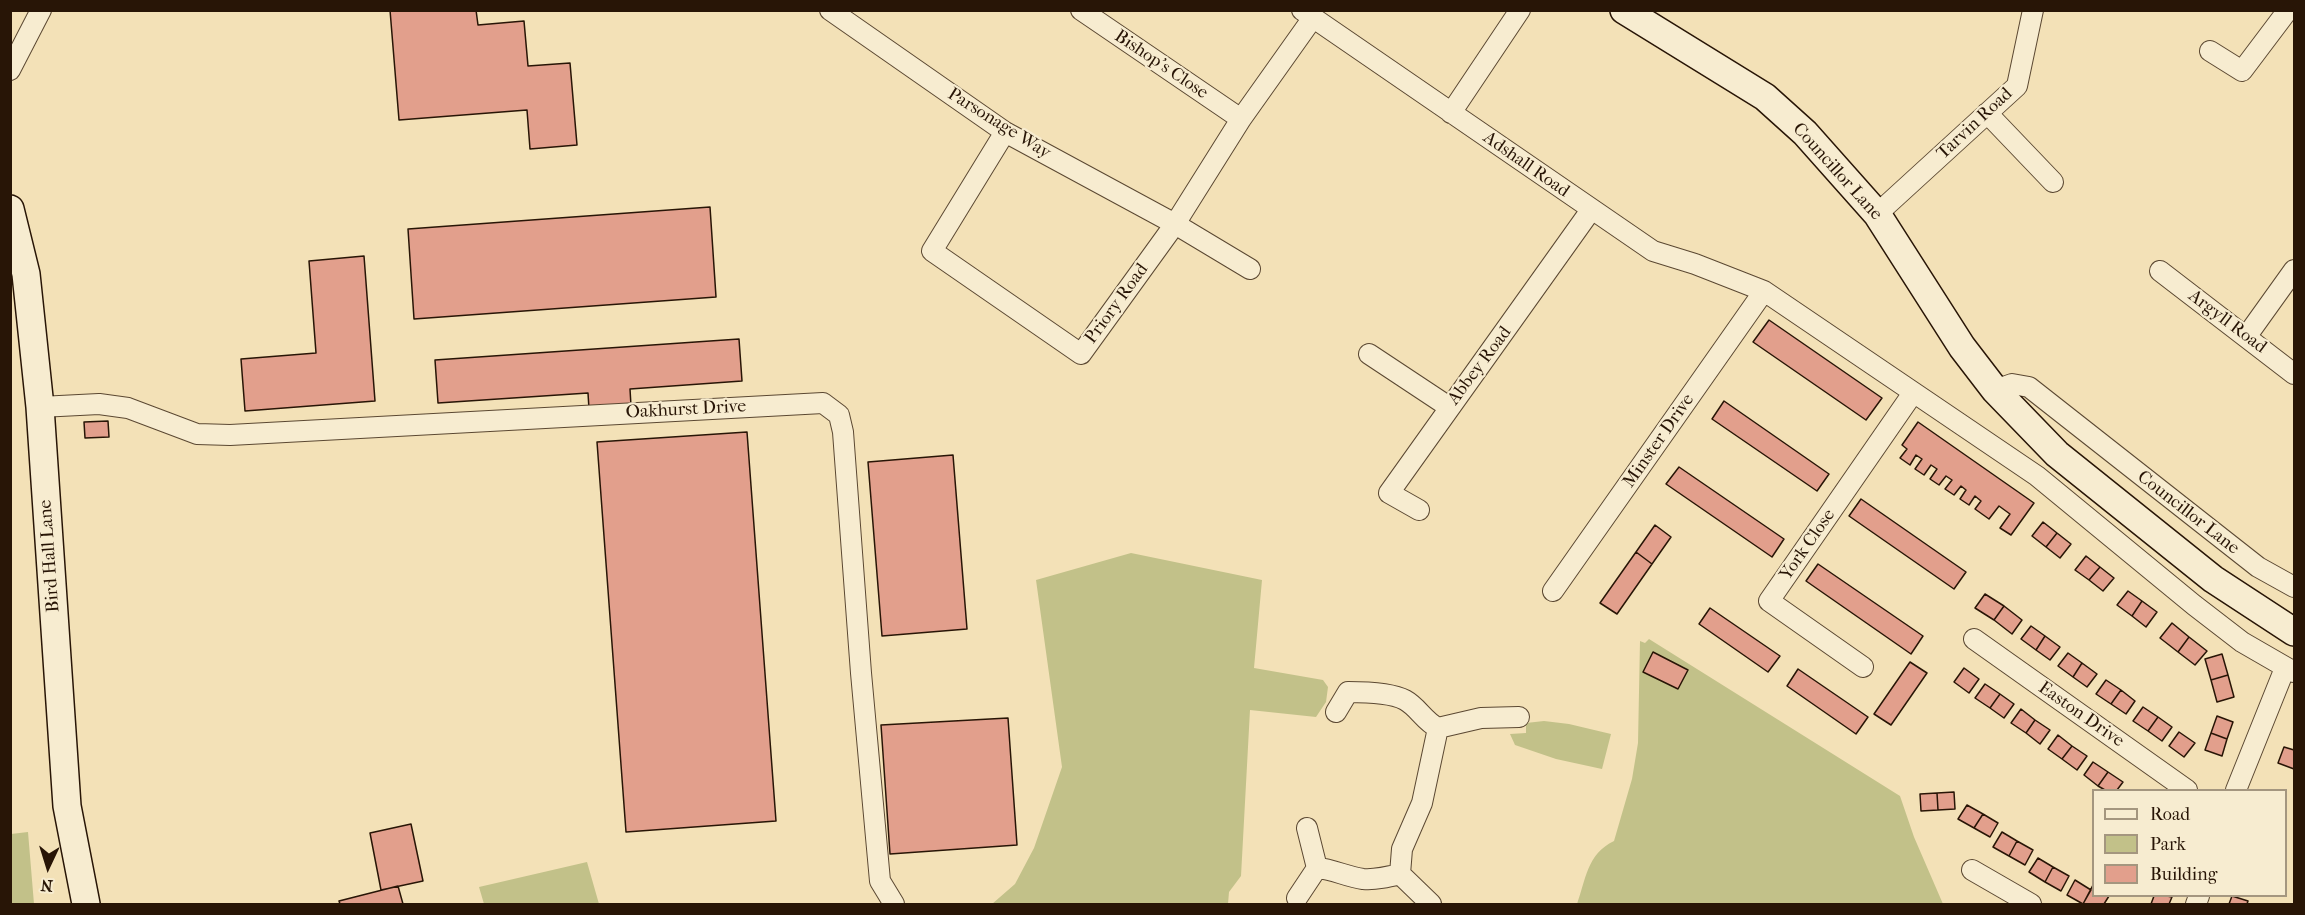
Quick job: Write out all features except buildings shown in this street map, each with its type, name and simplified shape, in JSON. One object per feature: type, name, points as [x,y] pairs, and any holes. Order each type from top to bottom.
[{"type":"street","points":[[10,70],[42,10]]},
{"type":"street","name":"Parsonage Way","points":[[830,10],[1005,132],[1175,224],[1250,269]]},
{"type":"street","name":"Bishop's Close","points":[[1081,10],[1241,119]]},
{"type":"street","points":[[1452,113],[1520,10]]},
{"type":"street","name":"Tarvin Road","points":[[1877,214],[2017,86],[2034,10]]},
{"type":"street","points":[[2210,51],[2242,71],[2288,10]]},
{"type":"street","name":"Councillor Lane","points":[[1632,12],[1765,98],[1805,133],[1877,214],[1962,347],[1995,390],[2057,454],[2213,579],[2295,632]]},
{"type":"street","name":"Priory Road","points":[[1005,132],[932,251],[1081,354],[1175,224],[1307,15]]},
{"type":"street","name":"Adshall Road","points":[[1307,15],[1653,251],[1695,264],[1764,291]]},
{"type":"street","points":[[1987,113],[2052,182]]},
{"type":"street","name":"Bird Hall Lane","points":[[10,209],[26,274],[40,406],[67,806],[86,904]]},
{"type":"street","name":"Abbey Road","points":[[1419,510],[1389,493],[1449,406],[1466,387],[1592,210]]},
{"type":"street","points":[[2246,337],[2295,270]]},
{"type":"street","name":"Argyll Road","points":[[2160,271],[2295,374]]},
{"type":"street","points":[[1764,291],[2037,476],[2242,642],[2290,670],[2236,789]]},
{"type":"street","name":"Minster Drive","points":[[1553,591],[1764,291]]},
{"type":"street","points":[[1369,354],[1449,406]]},
{"type":"street","name":"Councillor Lane","points":[[1995,390],[2012,384],[2029,387],[2258,567],[2295,587]]},
{"type":"street","name":"York Close","points":[[1863,667],[1769,601],[1913,393]]},
{"type":"street","name":"Oakhurst Drive","points":[[40,406],[99,404],[128,408],[197,434],[230,435],[823,403],[838,415],[843,432],[861,673],[880,880],[894,904]]},
{"type":"street","points":[[2037,476],[2057,454]]},
{"type":"street","name":"Easton Drive","points":[[1974,639],[2186,789]]},
{"type":"street","points":[[1336,712],[1348,692],[1369,692],[1405,700],[1426,722],[1438,728],[1481,718],[1519,717]]},
{"type":"street","points":[[1400,874],[1402,849],[1422,803],[1438,728]]},
{"type":"street","points":[[1297,898],[1317,868],[1307,828]]},
{"type":"street","points":[[1317,868],[1333,869],[1362,879],[1379,879],[1400,874]]},
{"type":"street","points":[[1972,870],[2031,904]]},
{"type":"street","points":[[1400,874],[1431,904]]},
{"type":"green space","points":[[1131,553],[1262,580],[1254,668],[1323,680],[1328,687],[1326,702],[1316,717],[1250,710],[1241,876],[1229,892],[1228,904],[992,904],[1015,884],[1034,848],[1062,767],[1036,580]]},
{"type":"green space","points":[[1649,639],[1900,796],[1914,837],[1943,904],[1577,904],[1593,860],[1605,846],[1614,841],[1632,779],[1638,743],[1640,641],[1645,643]]},
{"type":"green space","points":[[1544,721],[1569,724],[1611,734],[1602,769],[1556,759],[1515,745],[1510,734],[1526,733],[1526,723]]},
{"type":"green space","points":[[28,832],[34,904],[11,904],[11,834]]},
{"type":"green space","points":[[587,862],[599,904],[484,904],[479,887]]}]
